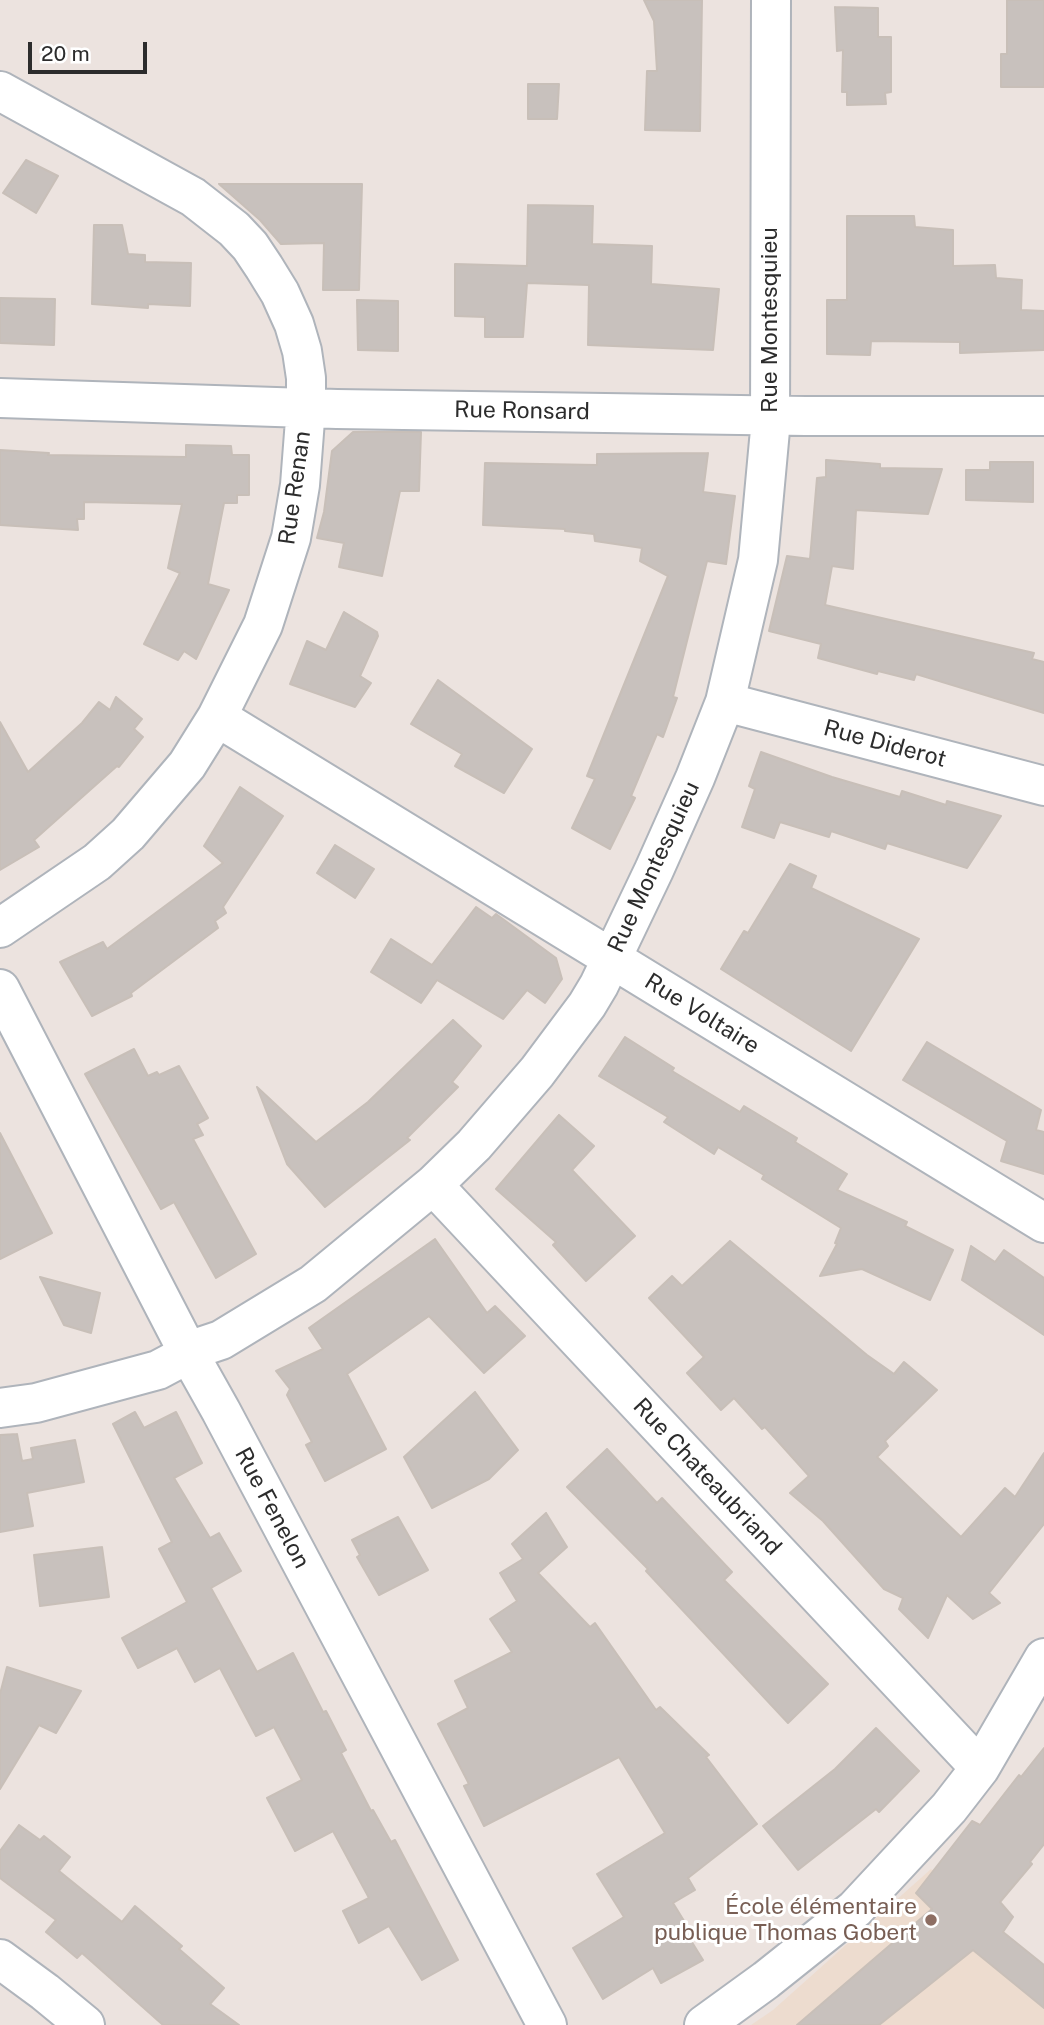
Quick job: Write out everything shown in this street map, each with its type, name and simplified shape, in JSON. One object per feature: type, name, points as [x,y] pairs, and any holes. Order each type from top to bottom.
[{"type":"street","name":"Rue Montesquieu","points":[[0,1408],[36,1403],[158,1370],[221,1340],[313,1284],[433,1185],[474,1145],[537,1073],[587,1005],[612,958],[690,790],[725,702],[758,560],[770,443],[771,0]]},
{"type":"street","name":"Rue Renan","points":[[0,91],[193,197],[234,229],[250,246],[280,293],[294,324],[306,379],[300,485],[291,538],[263,625],[217,717],[187,765],[128,834],[97,862],[0,928]]},
{"type":"street","name":"Rue Ronsard","points":[[0,398],[306,407],[769,415],[1044,416]]},
{"type":"street","name":"Rue Diderot","points":[[725,702],[1044,786]]},
{"type":"street","name":"Rue Voltaire","points":[[217,717],[1044,1223]]},
{"type":"street","name":"Rue Fenelon","points":[[0,989],[189,1354],[547,2025]]},
{"type":"street","name":"Rue Chateaubriand","points":[[433,1185],[980,1768]]},
{"type":"street","points":[[704,2025],[855,1909],[949,1808],[980,1768],[1044,1658]]},
{"type":"street","points":[[0,1959],[85,2025]]},
{"type":"shaded area","name":"École élémentaire publique Thomas Gobert","points":[[931,1869],[1044,1971],[1044,2025],[751,2025],[773,2010]]},
{"type":"building","points":[[644,0],[702,0],[700,131],[645,130],[647,71],[657,71],[654,21]]},
{"type":"building","points":[[1007,0],[1044,0],[1044,87],[1001,87],[1001,54],[1007,54]]},
{"type":"building","points":[[835,7],[878,8],[878,37],[891,37],[891,92],[885,93],[886,104],[847,105],[847,92],[842,92],[843,50],[837,51]]},
{"type":"building","points":[[528,84],[559,84],[557,119],[528,119]]},
{"type":"building","points":[[26,160],[58,176],[36,213],[3,193]]},
{"type":"building","points":[[219,184],[362,184],[359,290],[323,290],[324,243],[281,244],[260,220]]},
{"type":"building","points":[[528,205],[593,206],[592,244],[652,246],[651,284],[719,289],[713,350],[588,345],[589,285],[527,283],[523,337],[485,337],[485,317],[455,316],[455,264],[527,266]]},
{"type":"building","points":[[847,216],[914,216],[915,227],[953,230],[953,266],[995,265],[996,278],[1022,280],[1021,310],[1044,311],[1044,350],[960,353],[960,342],[871,341],[870,355],[827,354],[827,300],[847,300]]},
{"type":"building","points":[[94,225],[122,225],[128,254],[145,255],[145,262],[191,263],[190,306],[148,304],[148,308],[92,304]]},
{"type":"building","points":[[0,298],[55,299],[54,345],[0,343]]},
{"type":"building","points":[[357,300],[398,301],[398,351],[358,350]]},
{"type":"building","points":[[353,432],[421,432],[419,491],[400,491],[382,576],[339,567],[344,543],[317,538],[324,512],[332,451]]},
{"type":"building","points":[[186,445],[231,446],[232,455],[249,455],[249,495],[237,495],[237,503],[224,503],[208,584],[229,590],[196,659],[184,651],[178,660],[144,644],[180,573],[168,568],[182,504],[84,502],[84,519],[77,519],[78,530],[0,525],[0,450],[49,453],[48,455],[186,457]]},
{"type":"building","points":[[708,453],[703,492],[735,496],[726,564],[707,561],[673,697],[677,698],[663,737],[657,734],[631,796],[635,798],[610,849],[572,828],[595,779],[587,776],[668,576],[640,561],[642,548],[595,541],[594,534],[565,529],[483,525],[485,463],[597,465],[597,454]]},
{"type":"building","points":[[826,460],[880,464],[880,468],[942,469],[928,514],[856,510],[853,569],[832,566],[825,605],[1034,653],[1032,659],[1044,662],[1044,713],[916,674],[914,680],[878,671],[877,674],[818,658],[821,644],[769,631],[787,556],[810,559],[817,478],[826,477]]},
{"type":"building","points":[[990,462],[1033,462],[1033,502],[966,500],[966,470],[990,470]]},
{"type":"building","points":[[344,612],[377,632],[378,636],[360,676],[371,683],[355,707],[290,684],[307,641],[326,650]]},
{"type":"building","points":[[438,680],[532,749],[504,793],[455,766],[462,754],[411,724]]},
{"type":"building","points":[[116,697],[142,719],[134,729],[143,737],[119,767],[34,840],[39,847],[0,870],[0,722],[28,772],[82,723],[99,702],[110,710]]},
{"type":"building","points":[[761,752],[900,797],[902,791],[946,805],[947,801],[1001,816],[967,868],[887,843],[885,849],[831,831],[829,837],[780,822],[774,838],[742,827],[755,789],[749,786]]},
{"type":"building","points":[[240,787],[283,816],[223,907],[226,913],[215,921],[218,928],[131,993],[132,996],[92,1016],[60,962],[103,942],[107,949],[223,863],[204,846]]},
{"type":"building","points":[[335,845],[374,869],[355,898],[317,873]]},
{"type":"building","points":[[790,864],[816,876],[811,888],[919,939],[851,1051],[721,969],[744,931],[748,933]]},
{"type":"building","points":[[476,907],[492,918],[496,914],[556,958],[562,979],[545,1003],[527,990],[503,1019],[437,980],[421,1003],[371,972],[391,939],[432,965]]},
{"type":"building","points":[[453,1020],[481,1046],[452,1082],[458,1087],[407,1138],[410,1140],[325,1207],[287,1164],[257,1087],[316,1142],[368,1102]]},
{"type":"building","points":[[625,1037],[674,1068],[672,1071],[740,1112],[744,1106],[797,1138],[795,1142],[847,1174],[837,1190],[907,1222],[905,1226],[953,1250],[930,1300],[862,1269],[820,1276],[837,1244],[835,1243],[841,1228],[762,1179],[764,1175],[718,1147],[714,1154],[664,1122],[668,1117],[599,1076]]},
{"type":"building","points":[[927,1042],[1041,1110],[1036,1130],[1044,1132],[1044,1174],[1001,1161],[1007,1141],[903,1080]]},
{"type":"building","points":[[134,1049],[148,1076],[157,1072],[159,1075],[179,1066],[208,1118],[197,1124],[203,1135],[193,1139],[256,1254],[216,1278],[174,1202],[161,1209],[85,1074]]},
{"type":"building","points":[[559,1115],[594,1146],[572,1170],[635,1236],[586,1281],[553,1245],[556,1242],[496,1189]]},
{"type":"building","points":[[0,1133],[52,1233],[0,1259]]},
{"type":"building","points":[[435,1239],[487,1313],[495,1306],[525,1336],[484,1373],[429,1316],[347,1374],[386,1449],[325,1481],[306,1445],[312,1442],[287,1395],[290,1389],[276,1371],[323,1349],[309,1328]]},
{"type":"building","points":[[730,1241],[867,1355],[894,1374],[904,1362],[937,1390],[885,1441],[888,1446],[877,1457],[961,1537],[1005,1488],[1015,1497],[1044,1453],[1044,1524],[989,1593],[1000,1603],[973,1619],[947,1595],[928,1638],[899,1609],[903,1598],[884,1589],[823,1521],[790,1493],[809,1476],[765,1427],[762,1429],[734,1398],[721,1410],[687,1373],[704,1357],[649,1298],[672,1276],[682,1286]]},
{"type":"building","points":[[971,1246],[995,1262],[1004,1250],[1044,1278],[1044,1335],[962,1280]]},
{"type":"building","points":[[40,1277],[100,1293],[91,1333],[64,1325]]},
{"type":"building","points":[[475,1392],[518,1450],[489,1479],[432,1508],[404,1457]]},
{"type":"building","points":[[135,1412],[144,1428],[176,1412],[202,1463],[174,1478],[210,1538],[219,1533],[241,1571],[211,1588],[257,1672],[293,1653],[346,1750],[341,1753],[371,1811],[373,1810],[391,1842],[395,1840],[458,1960],[422,1980],[389,1926],[359,1943],[343,1911],[369,1898],[333,1831],[295,1851],[267,1798],[302,1780],[274,1727],[256,1736],[220,1668],[195,1682],[177,1648],[138,1668],[122,1638],[187,1602],[159,1549],[172,1542],[113,1424]]},
{"type":"building","points":[[17,1434],[22,1461],[33,1459],[31,1448],[75,1440],[84,1482],[27,1493],[33,1526],[0,1532],[0,1435]]},
{"type":"building","points":[[607,1449],[657,1503],[662,1498],[732,1572],[724,1580],[828,1684],[788,1723],[646,1571],[648,1569],[567,1487]]},
{"type":"building","points":[[546,1513],[567,1547],[538,1573],[590,1627],[595,1623],[656,1710],[660,1707],[709,1755],[706,1757],[757,1824],[688,1878],[695,1890],[673,1903],[689,1929],[685,1931],[703,1960],[661,1983],[653,1968],[603,1999],[573,1948],[624,1917],[597,1874],[665,1833],[619,1757],[484,1826],[464,1786],[469,1784],[438,1724],[468,1708],[455,1681],[512,1652],[490,1619],[517,1601],[500,1573],[523,1559],[512,1544]]},
{"type":"building","points":[[398,1517],[428,1570],[379,1595],[357,1557],[360,1555],[352,1540]]},
{"type":"building","points":[[102,1547],[109,1597],[40,1606],[34,1555]]},
{"type":"building","points":[[7,1667],[81,1691],[56,1733],[39,1725],[0,1789],[0,1694]]},
{"type":"building","points":[[876,1728],[919,1771],[879,1812],[876,1809],[798,1870],[763,1826],[835,1769]]},
{"type":"building","points":[[1044,1748],[1044,1844],[1030,1862],[1032,1864],[1000,1902],[1013,1917],[1003,1932],[1044,1965],[1044,2008],[973,1950],[879,2025],[797,2025],[932,1909],[916,1893],[972,1821],[980,1825]]},
{"type":"building","points":[[19,1825],[40,1840],[44,1836],[70,1857],[59,1871],[122,1922],[135,1906],[182,1946],[179,1949],[224,1988],[210,2004],[239,2025],[163,2025],[82,1953],[77,1958],[46,1932],[56,1920],[0,1878],[0,1851]]},
{"type":"place","name":"École élémentaire publique Thomas Gobert","points":[[931,1920]]}]
